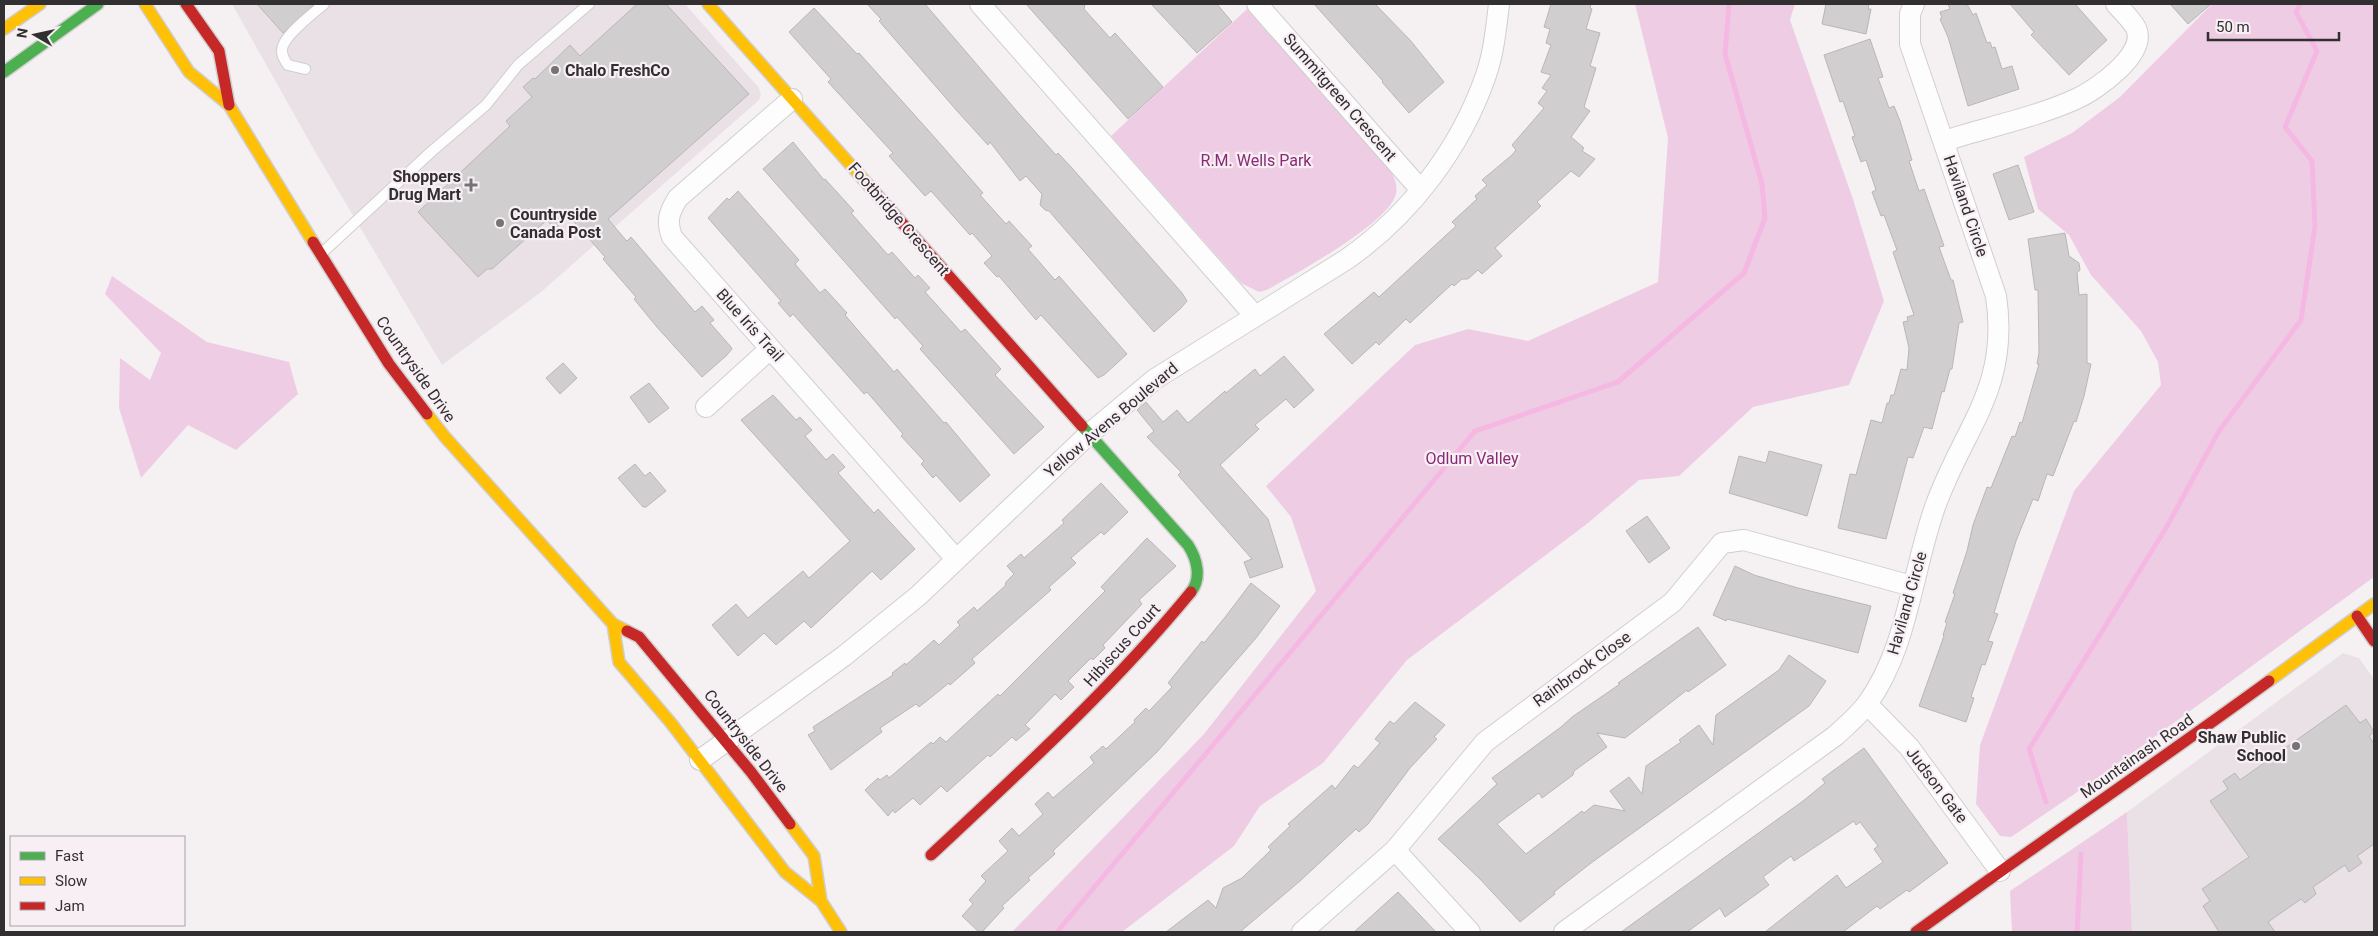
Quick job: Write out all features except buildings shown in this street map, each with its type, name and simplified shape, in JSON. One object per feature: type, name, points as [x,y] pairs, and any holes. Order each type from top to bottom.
[{"type":"main road","points":[[4,29],[40,4]]},
{"type":"main road","points":[[4,72],[98,4]]},
{"type":"main road","name":"Countryside Drive","points":[[145,4],[189,72],[229,105],[389,364],[444,437],[613,624],[640,637],[726,741],[814,856],[820,901]]},
{"type":"main road","name":"Countryside Drive","points":[[186,4],[219,51],[229,105]]},
{"type":"main road","name":"Footbridge Crescent","points":[[708,4],[1089,434]]},
{"type":"main road","name":"Hibiscus Court","points":[[931,854],[1061,734],[1126,668],[1194,588],[1198,574],[1196,557],[1089,434]]},
{"type":"main road","name":"Mountainash Road","points":[[1916,932],[2000,871],[2142,774],[2374,604]]},
{"type":"main road","points":[[2358,616],[2374,641]]},
{"type":"main road","name":"Countryside Drive","points":[[613,624],[619,662],[700,760],[785,872],[820,901],[841,932]]},
{"type":"street","points":[[980,4],[1255,316]]},
{"type":"street","name":"Summitgreen Crescent","points":[[1258,4],[1421,190]]},
{"type":"street","name":"Yellow Avens Boulevard","points":[[700,760],[844,656],[918,596],[1089,434],[1155,379],[1361,249],[1398,217],[1445,157],[1478,93],[1494,48],[1499,4]]},
{"type":"street","name":"Haviland Circle","points":[[1564,932],[1828,741],[1867,704],[1885,673],[1896,645],[1940,494],[1987,396],[1997,358],[1999,334],[1996,296],[1910,44],[1909,22],[1914,4]]},
{"type":"street","name":"Haviland Circle","points":[[1944,141],[2060,105],[2089,92],[2126,62],[2134,52],[2137,39],[2136,28],[2116,4]]},
{"type":"street","name":"Blue Iris Trail","points":[[792,99],[678,198],[670,210],[667,224],[672,237],[956,559]]},
{"type":"street","points":[[706,407],[770,349]]},
{"type":"street","name":"Rainbrook Close","points":[[1302,932],[1395,850],[1485,742],[1674,602],[1722,543],[1744,540],[1912,586]]},
{"type":"street","name":"Judson Gate","points":[[1867,704],[1914,753],[2000,871]]},
{"type":"street","points":[[1395,850],[1458,916],[1470,932]]},
{"type":"lane","points":[[305,68],[293,68],[288,65],[282,55],[282,45],[288,36],[324,4]]},
{"type":"lane","points":[[321,254],[432,151],[486,105],[518,65],[589,4]]},
{"type":"shaded area","points":[[232,4],[685,4],[759,88],[761,95],[759,100],[540,293],[442,365],[317,155]]},
{"type":"shaded area","name":"Shaw Public School","points":[[2343,653],[2359,658],[2374,679],[2374,932],[2132,932],[2127,812]]},
{"type":"green space","name":"Odlum Valley","points":[[1635,4],[1795,4],[1790,20],[1853,199],[1884,301],[1849,385],[1753,407],[1679,476],[1639,480],[1588,523],[1407,660],[1323,763],[1260,806],[1234,846],[1122,932],[1012,932],[1204,734],[1316,591],[1291,517],[1266,486],[1415,345],[1468,329],[1528,341],[1658,282],[1668,138]]},
{"type":"green space","points":[[2212,4],[2374,4],[2374,577],[2098,778],[2011,837],[2000,836],[1976,804],[1980,745],[2074,491],[2161,385],[2158,362],[2141,331],[2091,275],[2069,235],[2038,209],[2024,157],[2072,133],[2120,97]]},
{"type":"green space","name":"R.M. Wells Park","points":[[1247,9],[1389,169],[1396,184],[1396,194],[1389,206],[1359,233],[1298,272],[1267,290],[1259,292],[1241,283],[1111,136]]},
{"type":"green space","points":[[112,276],[207,342],[289,362],[298,394],[236,450],[188,425],[141,478],[119,408],[120,358],[150,380],[161,353],[105,294]]},
{"type":"green space","points":[[2127,812],[2132,932],[2012,932],[2010,891]]},
{"type":"waterway","points":[[1057,932],[1475,431],[1618,382],[1744,273],[1765,218],[1762,184],[1725,54],[1729,4]]},
{"type":"waterway","points":[[2046,802],[2029,749],[2166,528],[2219,431],[2301,320],[2315,226],[2312,161],[2285,127],[2317,51],[2296,12],[2300,4]]},
{"type":"waterway","points":[[2077,932],[2081,854]]},
{"type":"traffic: fast","points":[[4,72],[98,4]]},
{"type":"traffic: fast","points":[[1082,426],[1188,545],[1194,556],[1197,568],[1196,581],[1191,592]]},
{"type":"traffic: slow","points":[[4,29],[40,4]]},
{"type":"traffic: slow","points":[[145,4],[189,72],[229,105],[313,242]]},
{"type":"traffic: slow","points":[[708,4],[871,188]]},
{"type":"traffic: slow","points":[[427,414],[445,437],[613,624],[627,631]]},
{"type":"traffic: slow","points":[[2269,681],[2374,604]]},
{"type":"traffic: slow","points":[[613,624],[619,662],[671,723],[785,872],[821,901],[841,932]]},
{"type":"traffic: slow","points":[[790,824],[814,856],[821,901]]},
{"type":"traffic: jam","points":[[186,4],[219,51],[229,105]]},
{"type":"traffic: jam","points":[[871,188],[1082,426]]},
{"type":"traffic: jam","points":[[313,242],[389,364],[427,414]]},
{"type":"traffic: jam","points":[[931,855],[1098,695],[1130,662],[1191,592]]},
{"type":"traffic: jam","points":[[2357,616],[2374,641]]},
{"type":"traffic: jam","points":[[627,631],[639,637],[751,772],[790,824]]},
{"type":"traffic: jam","points":[[1916,932],[2269,681]]},
{"type":"place","name":"Chalo FreshCo","points":[[555,70]]},
{"type":"place","name":"Shoppers Drug Mart","points":[[471,185]]},
{"type":"place","name":"Countryside Canada Post","points":[[500,223]]},
{"type":"place","name":"Shaw Public School","points":[[2296,746]]}]
